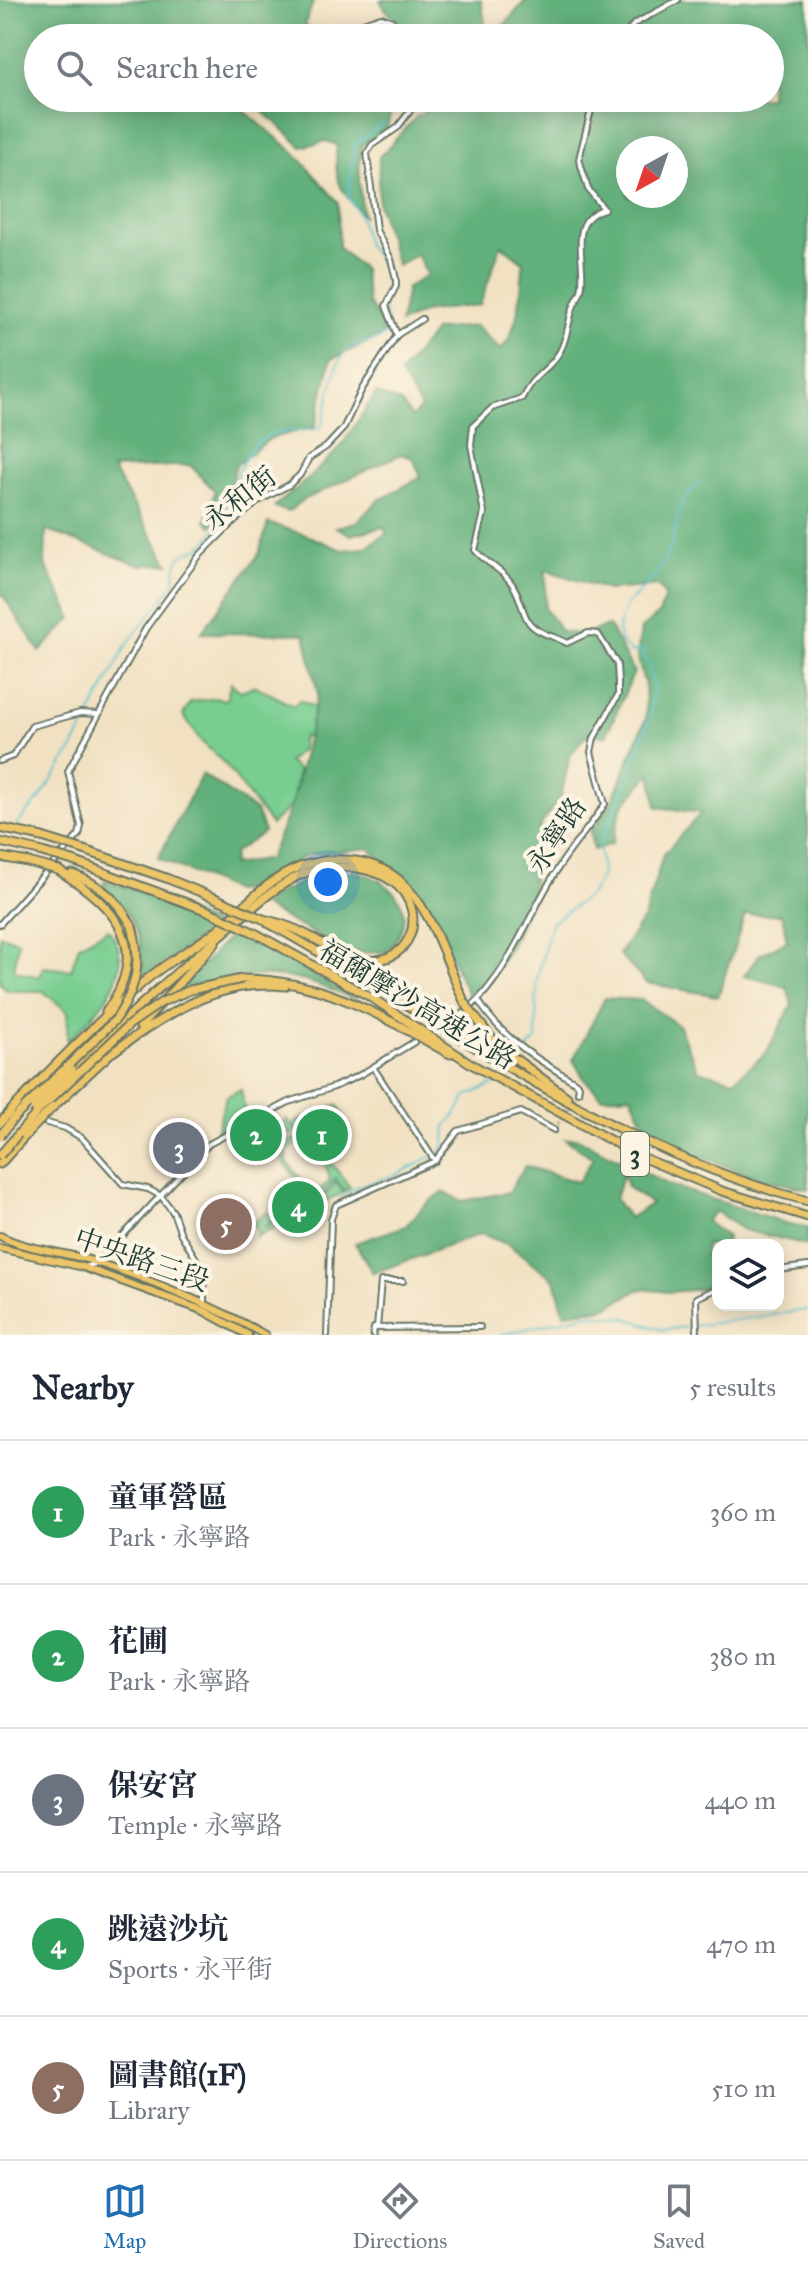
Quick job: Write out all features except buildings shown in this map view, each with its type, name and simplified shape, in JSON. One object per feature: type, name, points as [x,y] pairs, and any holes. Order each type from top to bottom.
[{"type":"highway","name":"福爾摩沙高速公路","points":[[0,828],[42,837],[166,878],[263,919],[514,1066]]},
{"type":"highway","name":"福爾摩沙高速公路","points":[[0,842],[73,861],[208,911],[255,933],[372,998],[473,1065],[555,1112],[684,1177],[808,1217]]},
{"type":"highway","points":[[0,857],[58,870],[84,879],[106,892],[124,911],[132,926],[138,956],[137,974],[127,1003],[116,1019],[14,1118],[0,1136]]},
{"type":"highway","points":[[0,1142],[13,1125],[248,900],[285,873],[327,860],[370,864],[397,879],[414,895],[429,920],[464,1001],[475,1006],[497,1045],[514,1066]]},
{"type":"highway","points":[[0,1152],[18,1126],[71,1070],[191,959],[276,888],[300,875],[335,865],[367,869],[392,882],[408,901],[413,924],[404,946],[386,958],[375,960],[341,953],[299,931],[263,919]]},
{"type":"highway","points":[[58,870],[105,905],[124,934],[128,966],[125,980],[94,1028]]},
{"type":"highway","points":[[0,1123],[140,985],[212,934]]},
{"type":"highway","points":[[0,1164],[53,1107],[148,1020],[221,935]]},
{"type":"highway","points":[[0,1152],[41,1108],[130,1024],[162,1002],[190,990],[242,979],[296,983],[339,997],[388,1019],[473,1065]]},
{"type":"highway","points":[[113,1052],[151,1024],[189,1003],[217,993],[280,985],[339,997]]},
{"type":"highway","name":"3","points":[[514,1066],[644,1143],[730,1178],[808,1201]]},
{"type":"main road","name":"中央路三段","points":[[0,1236],[25,1246],[97,1263],[204,1303],[265,1335]]},
{"type":"main road","name":"中央路三段","points":[[0,1248],[83,1267],[204,1311],[248,1335]]},
{"type":"street","points":[[634,24],[678,0]]},
{"type":"street","points":[[360,24],[381,17],[394,24]]},
{"type":"street","points":[[409,112],[397,128],[372,145],[367,153],[376,230],[391,259],[396,279],[396,286],[386,306],[397,335],[422,319]]},
{"type":"street","name":"永寧路","points":[[453,1021],[475,1006],[499,975],[556,871],[605,804],[591,752],[594,738],[618,695],[617,664],[598,634],[588,633],[567,643],[537,629],[528,621],[520,596],[508,577],[486,563],[475,550],[484,513],[471,445],[473,426],[492,408],[522,398],[529,381],[555,359],[569,331],[573,308],[581,289],[580,250],[586,219],[591,213],[604,209],[588,189],[579,159],[591,112]]},
{"type":"street","name":"永和街","points":[[0,924],[79,835],[81,826],[68,771],[146,628],[199,556],[259,501],[289,485],[300,475],[309,458],[326,447],[343,429],[362,389],[397,335]]},
{"type":"street","points":[[0,761],[13,756],[32,726],[80,713],[97,714]]},
{"type":"street","points":[[475,1006],[486,1012],[509,1038],[575,1082],[579,1086],[578,1092]]},
{"type":"street","points":[[83,1267],[97,1263],[209,1144],[287,1103],[334,1087],[414,1042]]},
{"type":"street","points":[[373,1067],[435,1161]]},
{"type":"street","points":[[1,1110],[65,1128],[82,1138],[123,1184],[148,1189],[161,1196],[173,1212],[181,1234],[196,1254],[204,1280],[204,1303]]},
{"type":"street","points":[[327,1335],[333,1209],[353,1195],[435,1161],[442,1156],[458,1131],[521,1112],[554,1130]]},
{"type":"street","points":[[784,1269],[808,1266]]},
{"type":"street","points":[[377,1328],[381,1281],[403,1281]]},
{"type":"street","points":[[697,1334],[696,1298],[712,1291]]},
{"type":"street","points":[[373,1335],[374,1328],[480,1327]]},
{"type":"green space","points":[[0,0],[314,0],[305,24],[24,24],[24,112],[246,112],[295,153],[338,202],[339,248],[363,269],[368,303],[387,329],[378,338],[331,359],[315,427],[271,438],[236,465],[224,508],[212,526],[206,521],[215,491],[190,465],[112,469],[169,564],[139,565],[46,530],[45,564],[72,618],[40,652],[0,591]]},
{"type":"green space","points":[[380,0],[481,0],[485,22],[401,24]]},
{"type":"green space","points":[[526,0],[808,0],[808,1189],[758,1178],[691,1153],[648,1132],[631,1095],[602,1097],[585,1080],[573,1060],[605,998],[641,1000],[678,1025],[698,1070],[734,1080],[766,1053],[792,1005],[787,987],[744,976],[759,955],[787,941],[782,914],[745,915],[718,996],[646,983],[619,954],[644,918],[663,855],[701,813],[657,807],[651,773],[621,808],[612,844],[593,850],[590,831],[610,806],[646,718],[645,685],[637,657],[641,629],[659,614],[665,596],[658,586],[608,590],[546,570],[545,609],[562,632],[583,634],[609,626],[634,672],[606,736],[587,734],[570,756],[561,796],[540,826],[530,901],[508,951],[490,979],[470,999],[426,903],[369,848],[308,855],[245,890],[234,891],[158,858],[202,774],[256,811],[264,832],[234,853],[232,865],[269,859],[292,803],[318,694],[305,634],[201,633],[259,554],[268,523],[342,550],[364,548],[387,533],[383,527],[351,535],[336,527],[356,522],[379,500],[421,477],[413,458],[401,454],[303,500],[288,512],[274,507],[340,448],[376,393],[401,403],[412,417],[421,408],[400,374],[435,330],[475,326],[501,350],[516,320],[523,262],[501,245],[480,305],[427,311],[400,323],[407,288],[427,275],[417,254],[397,266],[378,205],[379,157],[417,116],[425,112],[784,112],[784,24],[505,24]]},
{"type":"green space","points":[[264,112],[391,112],[387,128],[361,146],[359,183],[363,216],[349,199],[337,176],[337,145],[326,141],[302,147]]},
{"type":"green space","points":[[231,683],[240,691],[256,686],[293,706],[300,700],[313,706],[342,747],[303,736],[301,750],[288,762],[298,770],[292,804],[271,825],[183,715],[191,702],[216,698],[226,700]]},
{"type":"green space","points":[[324,871],[365,874],[391,889],[403,911],[403,924],[386,952],[344,950],[262,906],[273,896]]},
{"type":"green space","points":[[104,880],[167,901],[216,926],[143,978],[135,927],[123,906],[103,887]]},
{"type":"green space","points":[[108,929],[117,944],[120,960],[118,975],[102,1004],[67,1042],[68,1012],[43,991],[8,991],[0,983],[0,935],[18,941],[14,971],[39,977],[43,967],[71,970],[79,945]]},
{"type":"green space","points":[[232,934],[281,956],[361,1002],[313,983],[282,977],[237,978],[179,989]]},
{"type":"green space","points":[[241,1089],[246,1117],[216,1132],[226,1097]]},
{"type":"green space","points":[[338,1105],[345,1118],[323,1150],[305,1129],[350,1187],[345,1191],[335,1178],[326,1192],[314,1196],[308,1194],[282,1160],[287,1144],[302,1136],[297,1130],[291,1135],[282,1125],[287,1120],[296,1129],[293,1124]],"holes":[[[299,1142],[315,1152],[327,1169],[329,1181],[320,1190],[307,1187],[287,1161],[287,1151]]]},
{"type":"green space","points":[[577,1138],[669,1185],[789,1224],[808,1227],[808,1245],[743,1230],[715,1211],[706,1221],[727,1237],[712,1239],[712,1246],[706,1244],[705,1256],[712,1258],[712,1285],[705,1289],[669,1292],[640,1289],[605,1308],[564,1313],[555,1280],[509,1245],[481,1234],[373,1273],[355,1243],[406,1226],[425,1205],[443,1192],[463,1201],[509,1192],[525,1166],[578,1182],[593,1158],[565,1139]],"holes":[[[623,1173],[627,1187],[651,1204],[629,1218],[615,1199]]]},
{"type":"green space","points":[[335,1181],[344,1192],[256,1237],[258,1232],[252,1224],[267,1212],[273,1219],[264,1228],[309,1196],[325,1194]]},
{"type":"waterway","points":[[17,824],[41,797],[73,748],[127,644],[175,583],[178,561],[213,534],[240,467],[255,444],[271,435],[320,429],[342,355],[352,347],[379,339],[388,332],[383,308],[387,285],[385,269],[367,245],[359,215],[348,196],[355,144],[384,123]]},
{"type":"waterway","points":[[514,1066],[536,1040],[537,979],[551,923],[591,894],[602,875],[599,844],[626,783],[649,718],[654,687],[648,664],[640,649],[632,653],[620,641],[618,628],[625,607],[655,576],[671,547],[682,502],[699,483]]},
{"type":"waterway","points":[[340,1198],[358,1186],[394,1176],[439,1153],[445,1144],[446,1126],[467,1096],[499,1082]]},
{"type":"waterway","points":[[501,1335],[588,1314],[626,1318],[663,1330],[808,1310]]},
{"type":"tunnel","points":[[414,1042],[453,1021]]},
{"type":"tunnel","points":[[554,1130],[578,1092]]},
{"type":"place","name":"花圃","points":[[256,1135]]},
{"type":"place","name":"童軍營區","points":[[322,1135]]},
{"type":"place","name":"保安宮","points":[[179,1148]]},
{"type":"place","name":"跳遠沙坑","points":[[298,1207]]},
{"type":"place","name":"圖書館(1F)","points":[[226,1224]]}]
